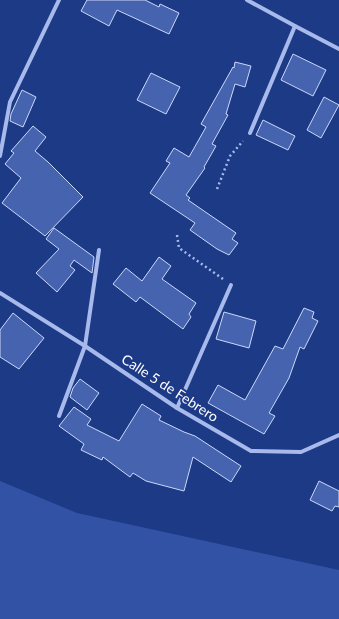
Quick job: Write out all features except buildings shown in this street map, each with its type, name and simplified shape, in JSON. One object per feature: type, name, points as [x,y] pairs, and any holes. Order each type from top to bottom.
[{"type":"street","points":[[0,156],[10,102],[58,0]]},
{"type":"street","points":[[248,0],[339,49]]},
{"type":"street","points":[[250,133],[295,26]]},
{"type":"street","points":[[59,416],[85,346],[99,250]]},
{"type":"street","points":[[177,408],[231,285]]},
{"type":"street","name":"Calle 5 de Febrero","points":[[0,293],[85,346],[177,408],[251,451],[301,452],[339,435]]},
{"type":"path","points":[[216,189],[230,156],[250,133]]},
{"type":"path","points":[[177,235],[179,248],[231,285]]},
{"type":"shaded area","points":[[0,481],[77,513],[339,570],[339,619],[0,619]]}]
